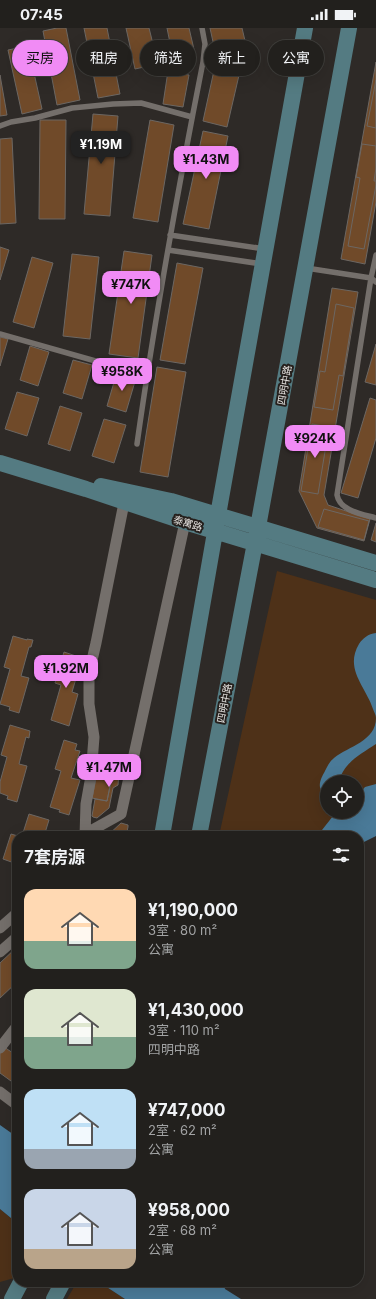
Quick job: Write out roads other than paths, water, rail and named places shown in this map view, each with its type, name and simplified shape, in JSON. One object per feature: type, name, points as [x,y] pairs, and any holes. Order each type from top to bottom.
[{"type":"main road","points":[[163,831],[305,28]]},
{"type":"main road","name":"四明中路","points":[[199,831],[255,544],[349,28]]},
{"type":"main road","name":"泰寓路","points":[[0,456],[86,483],[171,501],[376,563]]},
{"type":"main road","name":"泰寓路","points":[[0,463],[86,489],[124,503],[255,544],[376,580]]},
{"type":"main road","points":[[12,1299],[18,1287]]},
{"type":"main road","points":[[54,1299],[60,1287]]},
{"type":"street","points":[[85,831],[86,804],[91,776],[94,737],[89,704],[88,673],[96,642],[124,503]]},
{"type":"street","points":[[92,831],[121,814],[185,522]]},
{"type":"street","points":[[0,928],[12,917]]},
{"type":"street","points":[[0,952],[12,941]]},
{"type":"street","points":[[0,1048],[12,1032]]},
{"type":"street","points":[[0,1092],[12,1101]]},
{"type":"lane","points":[[137,444],[170,235],[203,62],[205,44],[202,28]]},
{"type":"lane","points":[[0,126],[11,122],[35,118],[72,108],[113,104],[142,103],[192,117]]},
{"type":"lane","points":[[170,235],[264,257]]},
{"type":"lane","points":[[168,250],[264,257]]},
{"type":"lane","points":[[376,255],[337,494],[338,501],[347,509],[376,518]]},
{"type":"lane","points":[[306,268],[373,278],[376,282]]},
{"type":"lane","points":[[0,334],[106,364],[128,368],[148,367]]},
{"type":"water","points":[[376,633],[376,718],[370,701],[358,678],[354,662],[355,653],[359,644],[368,635]]},
{"type":"water","points":[[376,718],[376,744],[353,760],[344,769],[341,775],[323,775],[328,765],[334,758],[367,738],[375,726]]},
{"type":"water","points":[[376,784],[376,836],[364,842],[364,831],[320,831],[331,819],[364,819],[364,788]]},
{"type":"water","points":[[0,1125],[12,1133],[12,1219],[0,1209]]},
{"type":"water","points":[[107,1287],[224,1287],[225,1289],[241,1299],[125,1299]]}]
